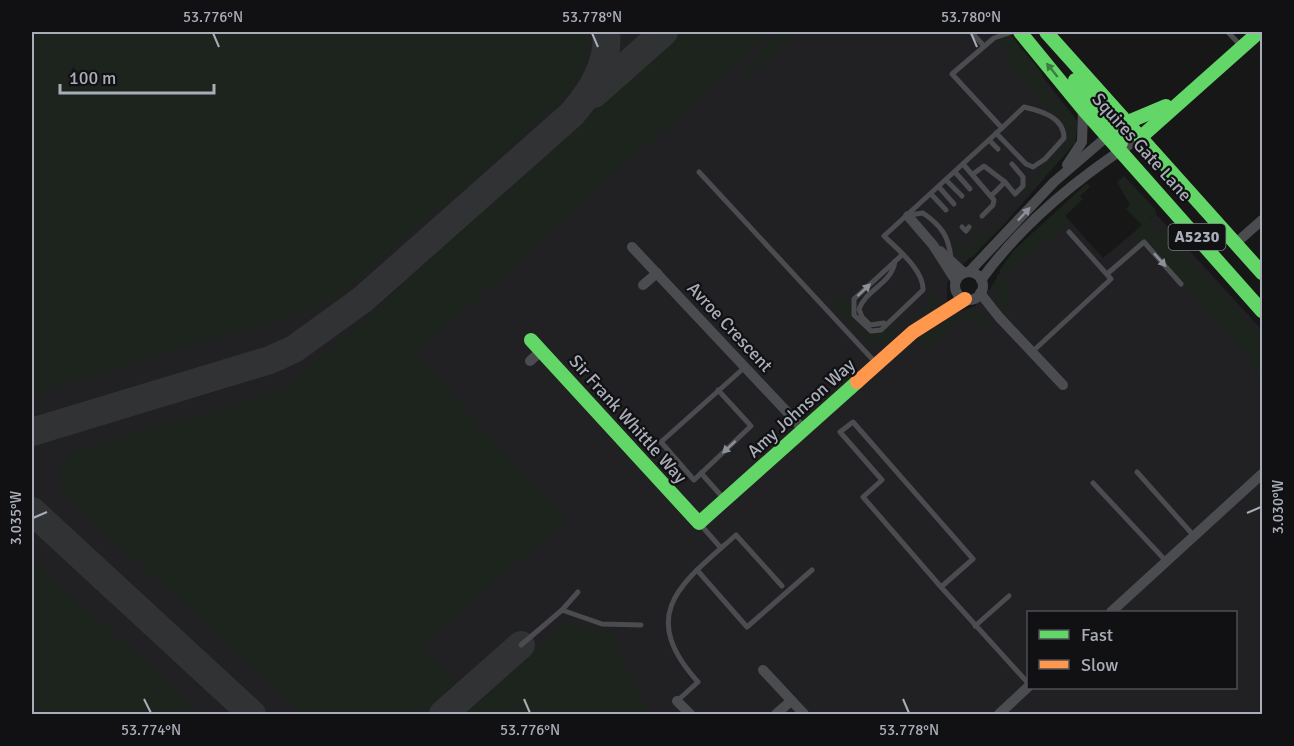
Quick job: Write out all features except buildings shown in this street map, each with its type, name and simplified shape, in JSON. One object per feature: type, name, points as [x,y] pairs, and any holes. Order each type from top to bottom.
[{"type":"street","name":"Squires Gate Lane","points":[[1021,32],[1083,109],[1111,133],[1130,144],[1236,243],[1263,273]]},
{"type":"street","points":[[1021,32],[1111,133]]},
{"type":"street","name":"Squires Gate Lane","points":[[1046,32],[1128,122],[1130,144],[1263,310]]},
{"type":"street","points":[[980,292],[981,280],[1008,245],[1076,181],[1130,144],[1259,32]]},
{"type":"street","points":[[1128,122],[1152,114],[1185,96]]},
{"type":"street","name":"Amy Johnson Way","points":[[699,523],[876,363],[928,321],[964,286],[1054,182],[1082,142],[1083,109]]},
{"type":"street","name":"Amy Johnson Way","points":[[1054,182],[1111,133],[1128,122]]},
{"type":"street","points":[[908,216],[964,286],[999,317],[1063,384]]},
{"type":"street","points":[[1236,243],[1263,220]]},
{"type":"street","points":[[933,245],[951,259],[964,286],[980,292],[999,317]]},
{"type":"street","name":"Avroe Crescent","points":[[632,247],[804,430]]},
{"type":"street","points":[[643,285],[657,273]]},
{"type":"street","points":[[964,286],[981,280]]},
{"type":"street","name":"Sir Frank Whittle Way","points":[[531,340],[699,523]]},
{"type":"street","points":[[530,361],[542,351]]},
{"type":"street","points":[[1112,611],[1263,474]]},
{"type":"street","points":[[764,670],[804,714]]},
{"type":"street","points":[[999,714],[1027,687]]},
{"type":"street","points":[[677,701],[690,714]]},
{"type":"street","points":[[776,714],[791,701]]},
{"type":"lane","points":[[971,32],[984,46]]},
{"type":"lane","points":[[1002,128],[952,74],[1004,32],[1021,32]]},
{"type":"lane","points":[[1228,32],[1242,47]]},
{"type":"lane","points":[[902,255],[855,299],[852,308],[854,315],[870,331],[881,330],[923,290],[921,278],[902,255],[884,236],[1024,107],[1049,114],[1063,129],[1064,138],[1038,166],[1026,164],[996,133]]},
{"type":"lane","points":[[989,140],[998,149]]},
{"type":"lane","points":[[963,164],[992,195],[993,205],[987,207],[982,216]]},
{"type":"lane","points":[[973,174],[984,166],[1005,182],[1015,194],[1023,186],[1023,177],[1012,164]]},
{"type":"lane","points":[[699,172],[876,363]]},
{"type":"lane","points":[[955,172],[970,189]]},
{"type":"lane","points":[[946,180],[962,196]]},
{"type":"lane","points":[[992,195],[1005,182]]},
{"type":"lane","points":[[939,187],[954,204]]},
{"type":"lane","points":[[931,194],[946,210]]},
{"type":"lane","points":[[908,216],[923,213],[935,222],[949,241],[951,259]]},
{"type":"lane","points":[[962,228],[966,231],[969,227]]},
{"type":"lane","points":[[1032,352],[1111,279],[1069,232]]},
{"type":"lane","points":[[1107,274],[1143,242],[1181,284]]},
{"type":"lane","points":[[718,390],[752,426],[694,480],[661,442],[718,390],[745,367]]},
{"type":"lane","points":[[941,587],[973,559],[853,422],[840,432],[882,480],[863,497],[941,587],[975,626],[1027,683]]},
{"type":"lane","points":[[1137,472],[1195,537]]},
{"type":"lane","points":[[701,473],[725,500]]},
{"type":"lane","points":[[1093,483],[1167,562]]},
{"type":"lane","points":[[699,523],[721,548]]},
{"type":"lane","points":[[677,701],[698,682],[684,667],[672,646],[668,633],[669,608],[681,587],[736,534],[782,586]]},
{"type":"lane","points":[[697,570],[747,627],[812,570]]},
{"type":"lane","points":[[521,645],[562,610],[578,592]]},
{"type":"lane","points":[[975,626],[1009,596]]},
{"type":"lane","points":[[562,610],[602,624],[641,625]]},
{"type":"shaded area","points":[[32,32],[1008,32],[1078,122],[1075,143],[998,231],[953,274],[947,283],[947,301],[941,308],[961,311],[975,306],[990,289],[1013,251],[1059,209],[1103,258],[1156,214],[1262,330],[1262,714],[32,714]]},
{"type":"shaded area","points":[[32,32],[588,32],[589,42],[586,61],[579,79],[561,103],[337,297],[311,310],[32,394]]},
{"type":"shaded area","points":[[684,32],[771,32],[415,355],[567,519],[423,645],[456,683],[422,714],[304,714],[62,493],[61,472],[68,452],[284,390]]},
{"type":"shaded area","points":[[783,32],[796,32],[747,77],[741,69],[756,61],[765,44]]},
{"type":"shaded area","points":[[992,32],[1008,32],[1041,72],[1045,84],[1055,95],[1045,105],[1006,61],[1012,55]]},
{"type":"shaded area","points":[[1057,97],[1076,120],[1074,141],[1070,149],[1053,167],[1010,208],[1025,189],[1034,183],[1040,171],[1068,145],[1064,123],[1057,114],[1046,108]]},
{"type":"shaded area","points":[[1124,176],[1155,209],[1156,214],[1148,220],[1155,233],[1165,230],[1262,338],[1262,375],[1144,239],[1138,244],[1131,235],[1142,225],[1126,209],[1130,205],[1117,182]]},
{"type":"shaded area","points":[[1087,183],[1090,187],[1080,196],[1083,199],[1065,216],[1069,221],[1006,277],[999,271],[1013,251]]},
{"type":"shaded area","points":[[1013,211],[974,256],[966,259],[956,255],[956,239],[965,249],[975,239],[970,234],[973,231],[981,239]]},
{"type":"shaded area","points":[[998,274],[1010,285],[1010,296],[1006,300],[1012,308],[999,308],[993,288]]},
{"type":"shaded area","points":[[927,294],[937,299],[934,304],[882,346],[868,342],[832,304],[842,295],[849,302],[853,320],[866,334],[879,334],[891,326],[894,335],[929,304]]},
{"type":"shaded area","points":[[973,311],[982,314],[994,326],[989,330],[975,318],[960,320],[926,351],[917,340],[948,319]]},
{"type":"shaded area","points":[[32,558],[200,714],[32,714]]},
{"type":"shaded area","points":[[566,622],[592,630],[615,633],[618,654],[648,708],[641,714],[462,714]]},
{"type":"taxiway","points":[[32,432],[270,360],[294,349],[362,300],[572,114],[598,76],[605,55],[606,32]]},
{"type":"taxiway","points":[[594,94],[664,32]]},
{"type":"taxiway","points":[[32,511],[252,714]]},
{"type":"taxiway","points":[[443,714],[521,645]]},
{"type":"traffic: fast","points":[[1020,32],[1083,109],[1262,311]]},
{"type":"traffic: fast","points":[[1046,32],[1262,273]]},
{"type":"traffic: fast","points":[[1141,137],[1259,32]]},
{"type":"traffic: fast","points":[[1075,80],[1110,121],[1121,143]]},
{"type":"traffic: fast","points":[[1128,122],[1166,106]]},
{"type":"traffic: fast","points":[[531,340],[699,523],[857,382]]},
{"type":"traffic: slow","points":[[857,382],[913,332],[965,299]]}]
